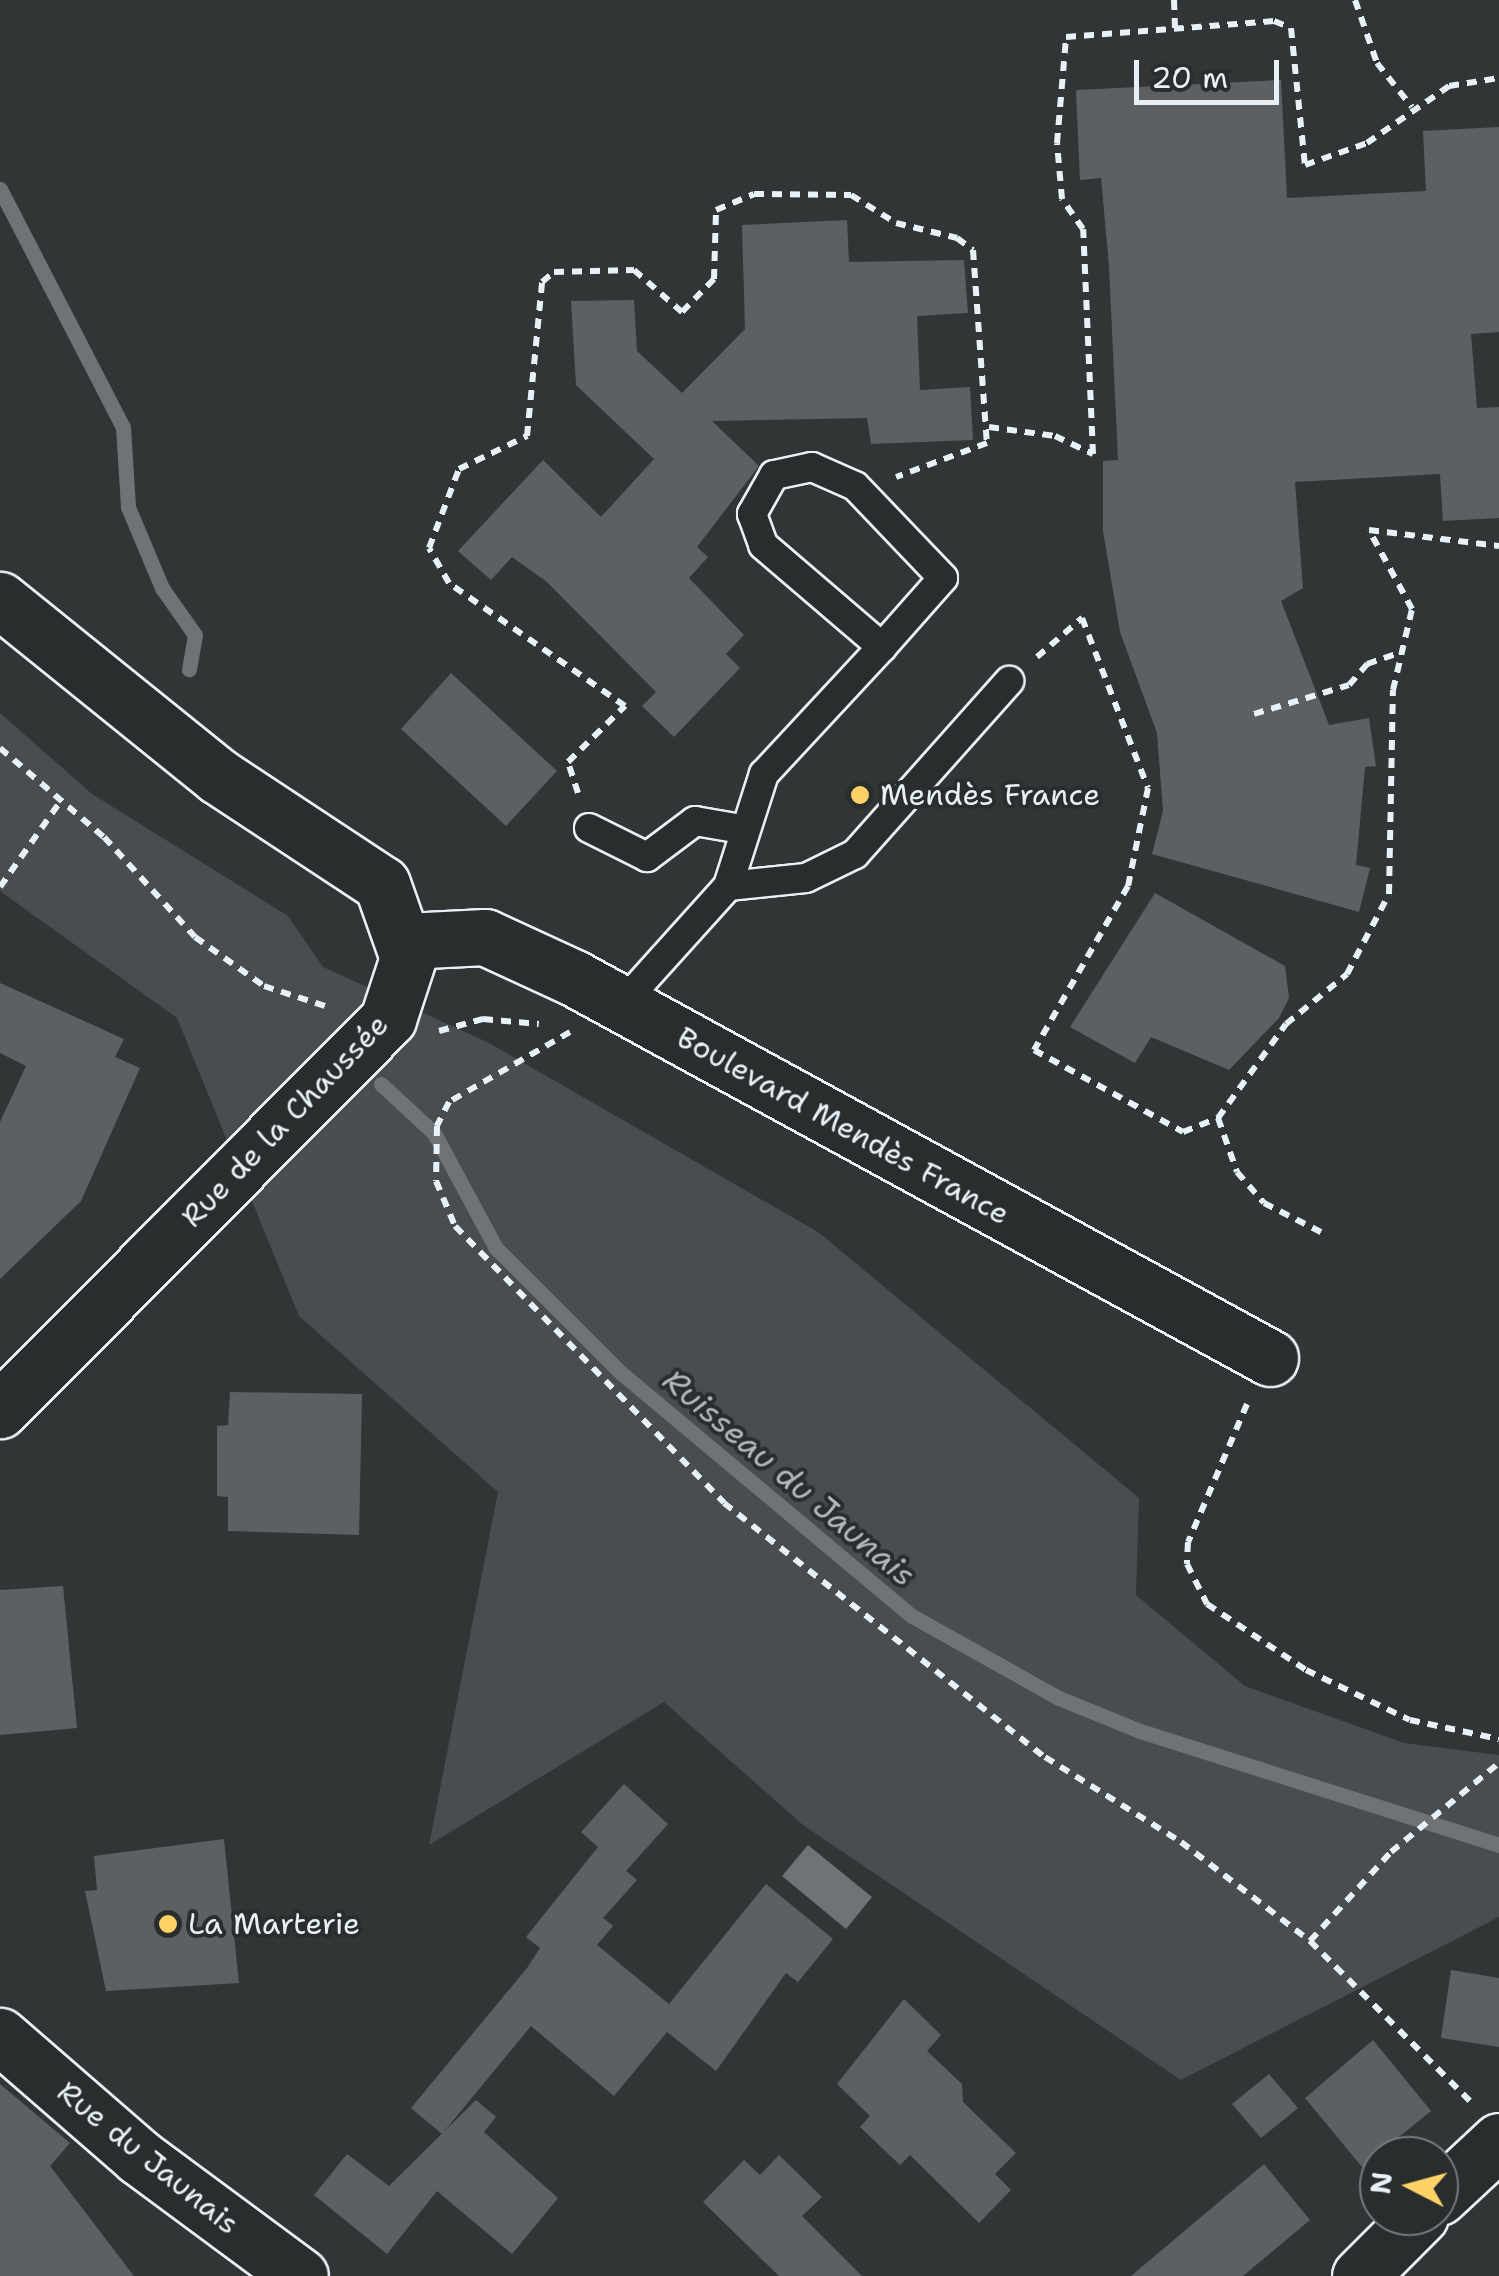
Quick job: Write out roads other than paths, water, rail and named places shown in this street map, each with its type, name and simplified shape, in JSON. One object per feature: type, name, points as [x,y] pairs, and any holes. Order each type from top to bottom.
[{"type":"street","name":"Rue de la Chaussée","points":[[0,600],[160,729],[382,884],[406,941],[399,999],[376,1030],[0,1410]]},
{"type":"street","name":"Boulevard Mendès France","points":[[406,941],[485,937],[613,1001],[1270,1358]]},
{"type":"street","name":"Rue du Jaunais","points":[[0,2036],[140,2157],[300,2276]]},
{"type":"street","points":[[1459,2170],[1491,2128]]},
{"type":"street","points":[[1360,2276],[1400,2236]]},
{"type":"lane","points":[[613,1001],[728,886],[742,828],[764,774],[882,647],[944,578],[863,494],[812,467],[788,468],[752,514],[763,544],[882,647]]},
{"type":"lane","points":[[728,886],[806,878],[855,854],[1009,681]]},
{"type":"lane","points":[[589,828],[647,857],[695,822],[742,828]]},
{"type":"waterway","name":"Ruisseau du Jaunais","points":[[0,189],[123,427],[128,507],[162,588],[195,635],[189,669]]},
{"type":"waterway","name":"Ruisseau du Jaunais","points":[[381,1084],[434,1133],[496,1248],[620,1372],[912,1616],[1059,1698],[1140,1731],[1499,1845]]},
{"type":"place","name":"Mendès France","points":[[860,795]]},
{"type":"place","name":"La Marterie","points":[[168,1924]]}]
